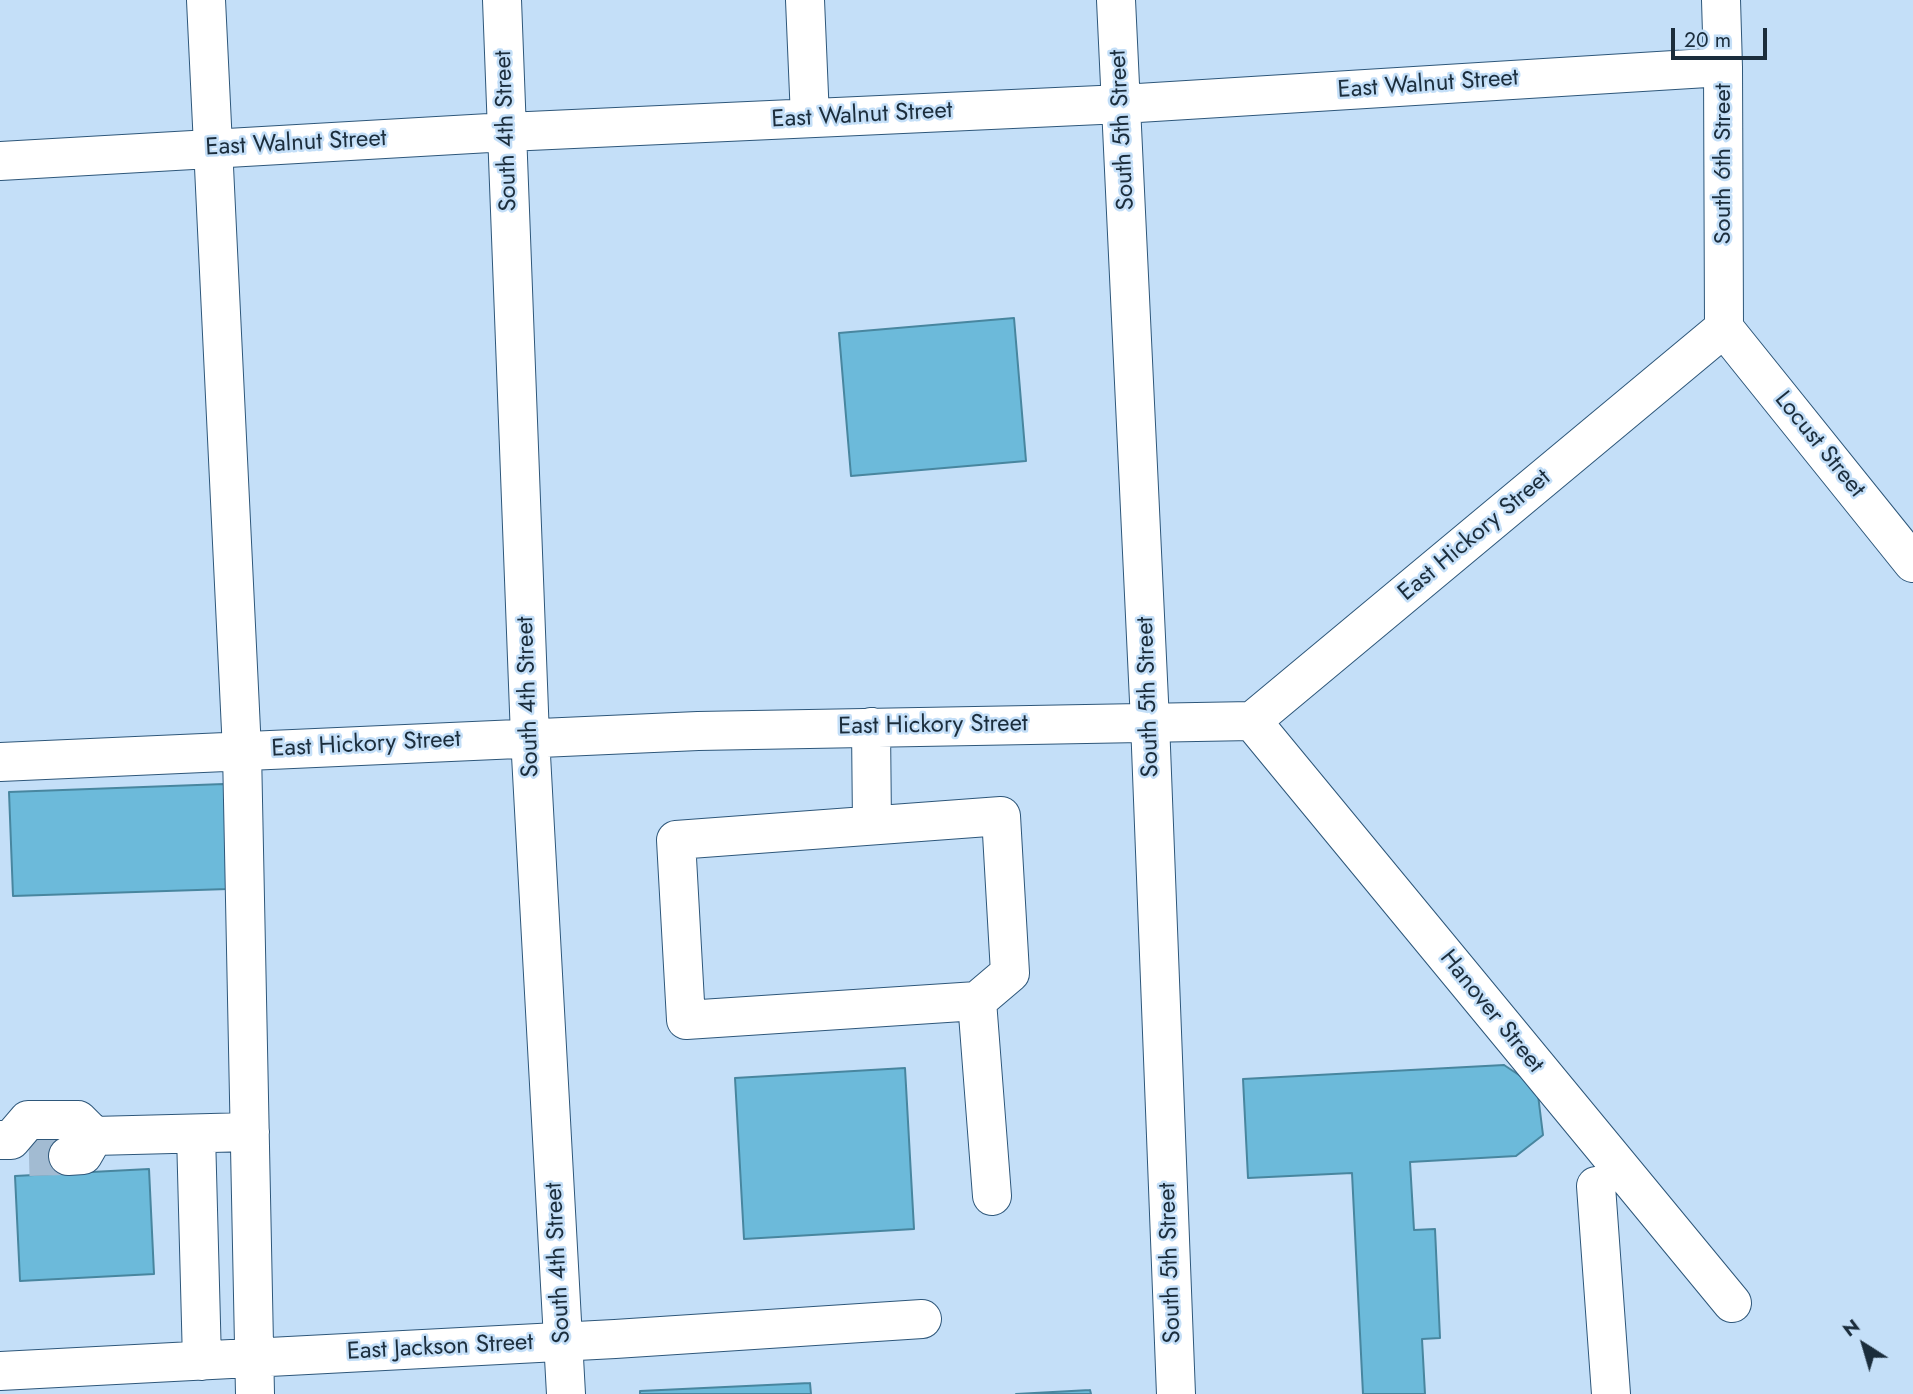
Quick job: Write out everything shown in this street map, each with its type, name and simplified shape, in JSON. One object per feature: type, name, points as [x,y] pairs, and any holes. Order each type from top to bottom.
[{"type":"street","points":[[206,0],[242,751],[255,1376]]},
{"type":"street","name":"South 4th Street","points":[[502,0],[530,737],[566,1394]]},
{"type":"street","points":[[805,0],[810,118]]},
{"type":"street","name":"South 5th Street","points":[[1116,0],[1150,722],[1176,1394]]},
{"type":"street","name":"South 6th Street","points":[[1721,0],[1724,328]]},
{"type":"street","name":"East Walnut Street","points":[[0,161],[507,132],[1122,104],[1723,67]]},
{"type":"street","name":"Locust Street","points":[[1724,328],[1913,563]]},
{"type":"street","name":"East Hickory Street","points":[[0,762],[684,731],[1252,721],[1724,328]]},
{"type":"street","name":"Hanover Street","points":[[1252,721],[1732,1303]]},
{"type":"street","points":[[871,727],[872,825]]},
{"type":"street","points":[[1001,817],[1010,973],[977,1001],[686,1020],[676,840],[872,825],[1001,817]]},
{"type":"street","points":[[977,1001],[992,1196]]},
{"type":"street","points":[[13,1145],[28,1120],[78,1121],[81,1146],[196,1134],[250,1132]]},
{"type":"street","points":[[196,1134],[202,1360]]},
{"type":"street","points":[[1596,1186],[1611,1394]]},
{"type":"street","name":"East Jackson Street","points":[[0,1371],[148,1379],[202,1360],[255,1376],[564,1341],[922,1319]]},
{"type":"building","points":[[1014,318],[1026,461],[851,476],[839,333]]},
{"type":"building","points":[[224,784],[228,889],[13,896],[9,792]]},
{"type":"building","points":[[1504,1065],[1537,1087],[1543,1135],[1516,1156],[1410,1162],[1414,1230],[1435,1229],[1440,1338],[1422,1339],[1425,1394],[1363,1394],[1352,1173],[1248,1178],[1243,1079]]},
{"type":"building","points":[[905,1068],[914,1229],[744,1239],[735,1078]]},
{"type":"building","points":[[149,1169],[154,1274],[20,1281],[15,1176]]},
{"type":"building","points":[[810,1383],[811,1394],[640,1394],[640,1391]]},
{"type":"building","points":[[1090,1390],[1091,1394],[1016,1394]]},
{"type":"tunnel","points":[[29,1157],[68,1156]]}]
